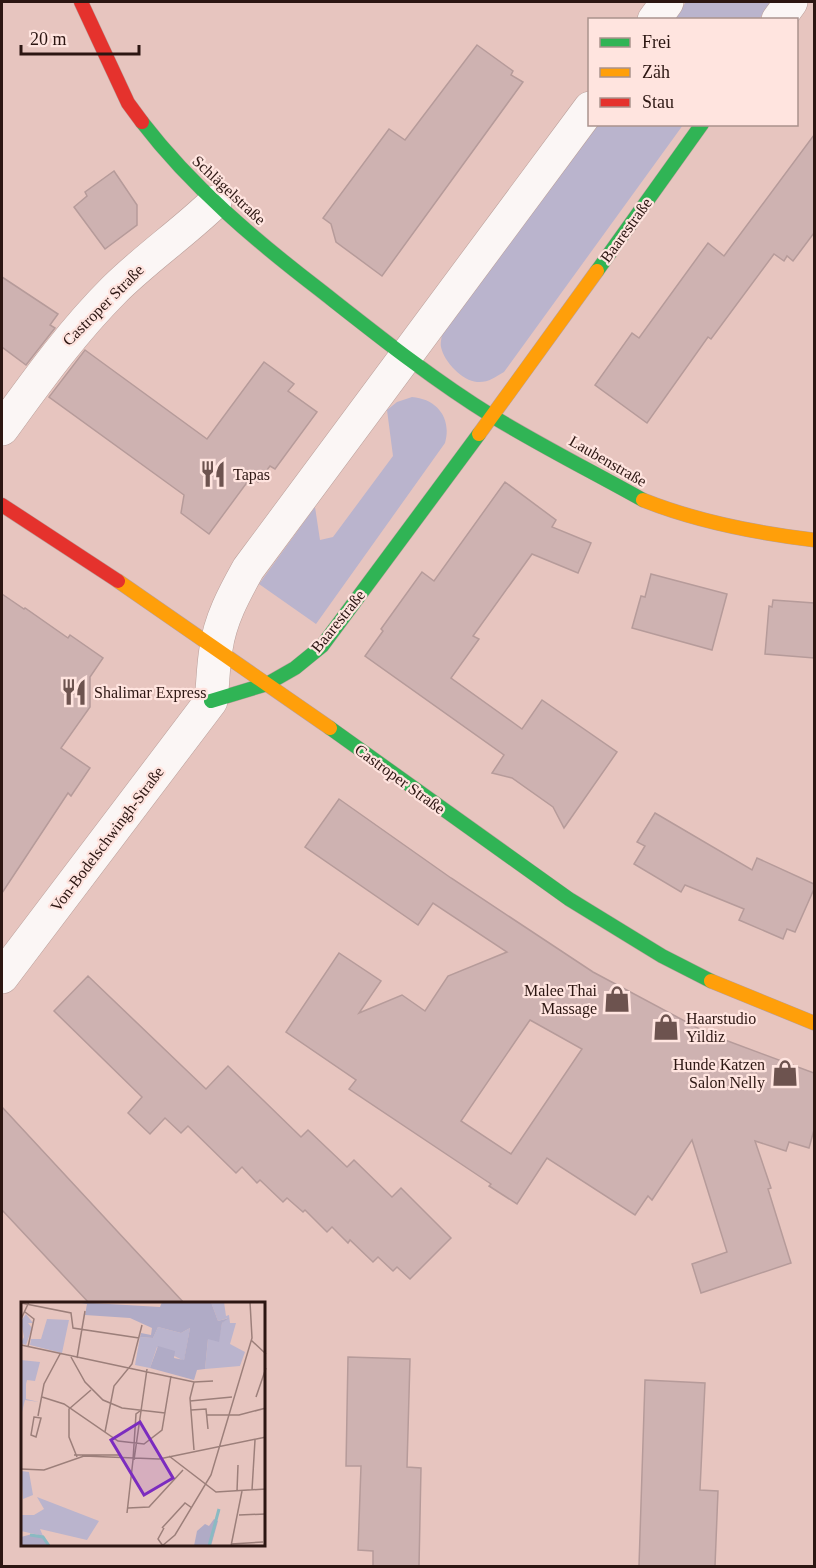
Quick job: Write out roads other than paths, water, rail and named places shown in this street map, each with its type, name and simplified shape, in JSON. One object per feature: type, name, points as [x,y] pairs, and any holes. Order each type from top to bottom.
[{"type":"street","name":"Schlägelstraße","points":[[81,2],[128,103],[166,153],[214,202],[287,265],[407,358]]},
{"type":"street","points":[[655,18],[667,2]]},
{"type":"street","points":[[779,18],[791,2]]},
{"type":"street","points":[[211,701],[216,648],[224,619],[248,569],[407,358],[588,111]]},
{"type":"street","name":"Baarestraße","points":[[211,701],[267,684],[294,668],[322,646],[492,416],[701,126]]},
{"type":"street","name":"Castroper Straße","points":[[3,424],[59,350],[115,288],[195,221],[214,202]]},
{"type":"street","name":"Laubenstraße","points":[[407,358],[492,416],[644,501],[698,519],[760,533],[814,540]]},
{"type":"street","name":"Castroper Straße","points":[[2,506],[141,594],[348,740],[494,848],[566,897],[623,933],[709,980],[762,1004],[814,1023]]},
{"type":"street","name":"Von-Bodelschwingh-Straße","points":[[2,977],[211,701]]},
{"type":"place","name":"Tapas","points":[[213,474]]},
{"type":"place","name":"Shalimar Express","points":[[74,692]]},
{"type":"place","name":"Malee Thai Massage","points":[[617,999]]},
{"type":"place","name":"Haarstudio Yildiz","points":[[666,1027]]},
{"type":"place","name":"Hunde Katzen Salon Nelly","points":[[785,1073]]}]
